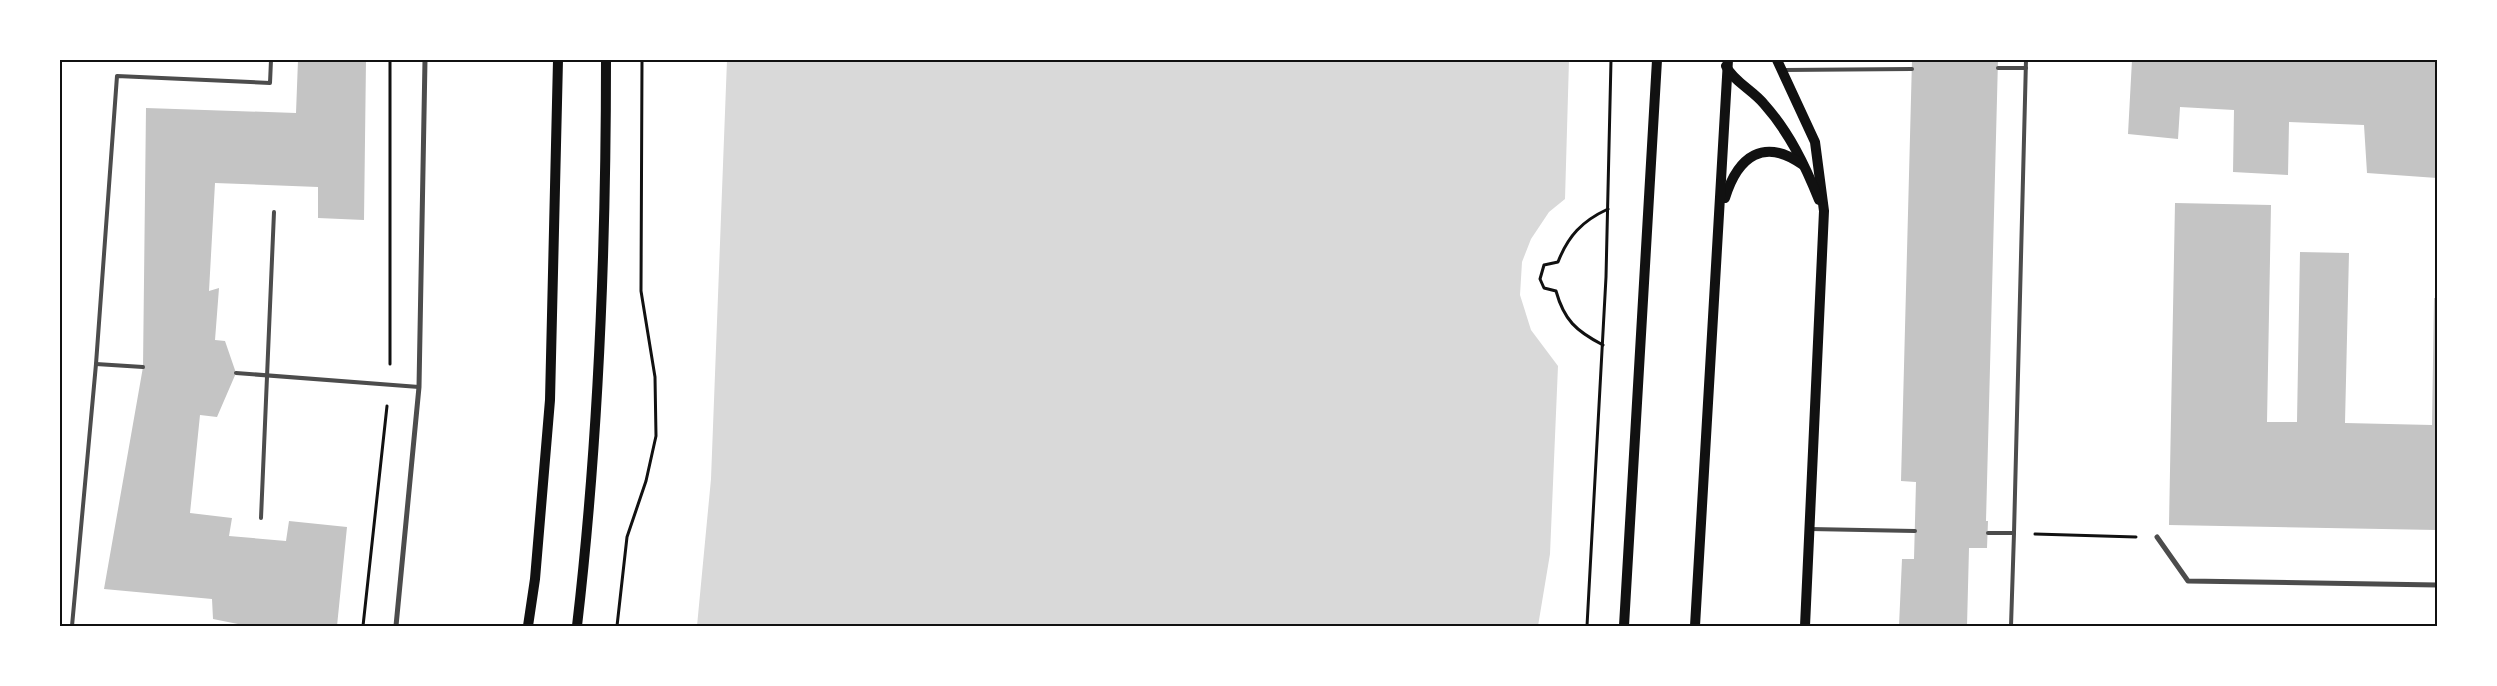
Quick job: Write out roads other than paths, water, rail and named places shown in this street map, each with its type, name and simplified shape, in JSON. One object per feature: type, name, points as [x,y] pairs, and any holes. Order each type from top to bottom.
[{"type":"main road","points":[[528,626],[535,579],[550,400],[558,60]]},
{"type":"main road","points":[[577,626],[598,384],[606,160],[606,60]]},
{"type":"main road","points":[[1624,626],[1637,439],[1657,60]]},
{"type":"main road","points":[[1777,60],[1815,142],[1824,211],[1804,626]]},
{"type":"main road","points":[[1727,63],[1763,102],[1788,134],[1806,167],[1824,211]]},
{"type":"main road","points":[[1695,626],[1720,219],[1727,63]]},
{"type":"main road","points":[[1720,219],[1730,184],[1742,162],[1754,155],[1771,150],[1788,155],[1806,167]]},
{"type":"street","points":[[396,626],[419,387],[425,60]]},
{"type":"street","points":[[2157,537],[2188,580],[2437,586]]},
{"type":"lane","points":[[72,626],[96,364],[117,76],[270,83],[271,60]]},
{"type":"lane","points":[[2012,626],[2026,60]]},
{"type":"lane","points":[[1998,68],[2026,68]]},
{"type":"lane","points":[[1782,70],[1912,69]]},
{"type":"lane","points":[[261,518],[274,212]]},
{"type":"lane","points":[[96,364],[143,367]]},
{"type":"lane","points":[[236,373],[419,387]]},
{"type":"lane","points":[[1810,529],[1914,531]]},
{"type":"lane","points":[[1988,532],[2014,533]]}]
